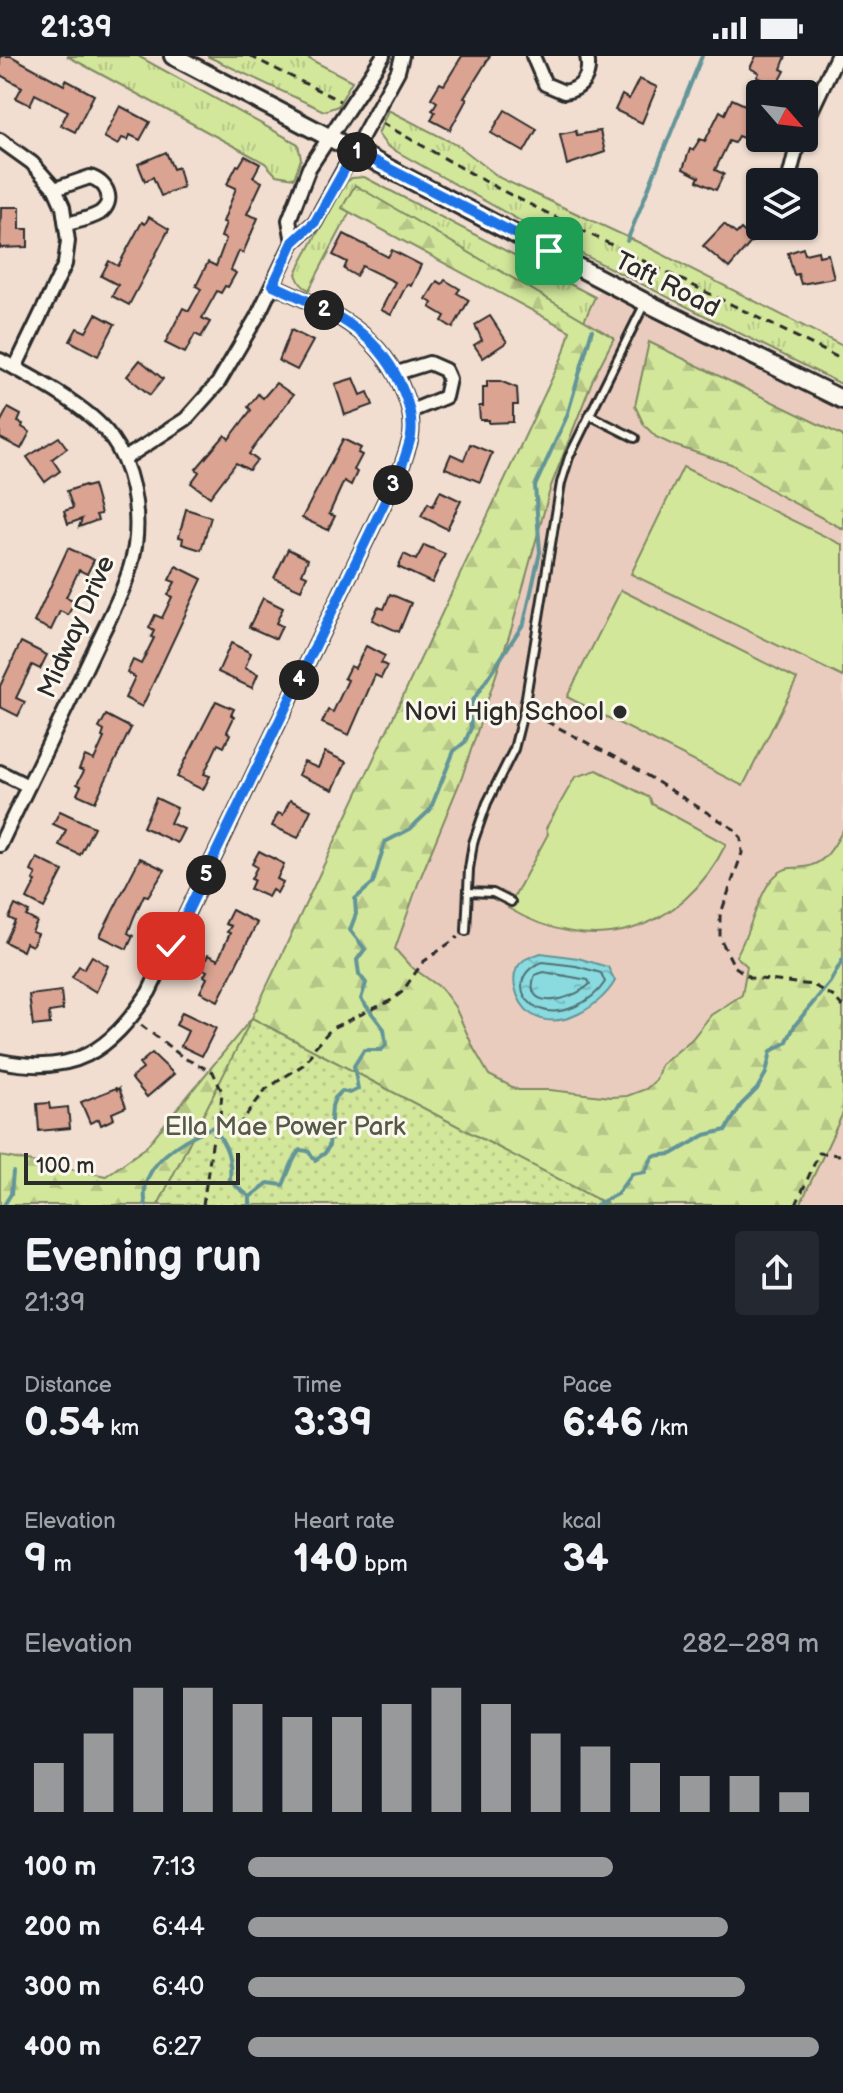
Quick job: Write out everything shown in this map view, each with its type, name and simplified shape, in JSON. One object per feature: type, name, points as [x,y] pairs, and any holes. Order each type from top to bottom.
[{"type":"street","name":"Taft Road","points":[[173,56],[645,302],[843,400]]},
{"type":"street","points":[[293,242],[289,220],[309,168],[383,56]]},
{"type":"street","points":[[124,459],[186,419],[207,397],[230,364],[293,242],[315,222],[355,151],[398,71],[402,56]]},
{"type":"street","points":[[533,56],[545,84],[564,92],[576,88],[586,77],[589,69],[587,56]]},
{"type":"street","points":[[818,96],[837,56]]},
{"type":"street","points":[[0,140],[32,163],[55,189],[67,224],[65,264],[15,368]]},
{"type":"street","points":[[55,189],[90,177],[100,181],[108,191],[108,200],[101,212],[67,224]]},
{"type":"street","points":[[0,1061],[23,1066],[60,1064],[87,1055],[112,1039],[149,992],[402,466],[411,435],[411,411],[397,373],[378,345],[364,333],[273,285]]},
{"type":"street","name":"Midway Drive","points":[[0,360],[60,395],[108,433],[124,459],[136,508],[135,545],[131,562],[110,617],[0,845]]},
{"type":"street","points":[[397,373],[429,363],[445,370],[449,379],[443,399],[411,411]]},
{"type":"street","points":[[0,772],[28,786]]},
{"type":"lane","points":[[466,931],[469,869],[478,824],[514,749],[524,709],[561,483],[589,415],[645,302]]},
{"type":"lane","points":[[589,415],[635,438]]},
{"type":"lane","points":[[468,892],[493,893],[511,902]]},
{"type":"path","points":[[250,56],[349,105]]},
{"type":"path","points":[[373,118],[499,189],[843,360]]},
{"type":"path","points":[[524,709],[628,764],[734,829],[741,838],[742,853],[720,916],[720,938],[734,966],[751,978],[813,985],[834,997],[843,1007]]},
{"type":"path","points":[[219,1128],[239,1125],[266,1089],[306,1063],[332,1028],[371,1011],[402,992],[423,962],[466,931]]},
{"type":"path","points":[[132,1017],[163,1044],[213,1072],[222,1092],[219,1128],[213,1138],[203,1205]]},
{"type":"path","points":[[796,1205],[819,1153],[843,1153]]},
{"type":"shaded area","name":"Novi High School","points":[[603,283],[843,406],[843,1205],[608,1205],[252,1018]]},
{"type":"green space","points":[[67,56],[138,56],[298,144],[301,159],[294,178],[276,175],[265,163]]},
{"type":"green space","points":[[207,56],[304,56],[352,81],[338,106],[324,111]]},
{"type":"green space","points":[[388,110],[459,146],[500,178],[640,243],[843,346],[843,385],[556,241],[387,146],[378,134]]},
{"type":"green space","points":[[364,177],[595,297],[584,321],[343,208],[350,212],[309,290],[301,284],[296,274],[299,267],[344,184],[352,178]]},
{"type":"green space","points":[[355,185],[614,338],[593,379],[551,486],[512,627],[462,777],[395,949],[410,966],[441,988],[455,1007],[489,1075],[518,1090],[627,1096],[646,1089],[656,1080],[661,1065],[692,1039],[711,1015],[742,995],[747,966],[736,956],[770,882],[785,869],[818,863],[828,854],[843,830],[843,1113],[800,1205],[0,1205],[0,1156],[106,1176],[145,1148],[252,1018],[563,355],[570,331],[342,208]]},
{"type":"green space","points":[[649,342],[843,436],[843,529],[777,494],[731,464],[656,437],[644,425],[635,406]]},
{"type":"green space","points":[[683,467],[843,545],[843,677],[631,574]]},
{"type":"green space","points":[[621,590],[797,679],[743,786],[567,697]]},
{"type":"green space","points":[[597,770],[726,844],[707,874],[685,899],[660,917],[632,928],[603,934],[572,932],[540,924],[508,908],[548,834],[546,828],[575,777]]},
{"type":"green space","name":"Ella Mae Power Park","points":[[252,1018],[608,1205],[158,1205]]},
{"type":"water","points":[[541,953],[578,958],[608,967],[615,981],[600,999],[578,1014],[554,1020],[542,1019],[531,1014],[521,1003],[514,980],[515,972],[524,960]]},
{"type":"building","points":[[0,56],[11,56],[64,85],[66,80],[94,95],[75,132],[61,125],[68,111],[35,94],[30,105],[16,98],[22,87],[0,75]]},
{"type":"building","points":[[462,56],[490,56],[464,98],[467,99],[450,130],[431,120],[437,102],[431,98],[440,83],[444,85]]},
{"type":"building","points":[[756,56],[786,56],[781,69],[785,71],[780,80],[764,80],[750,68]]},
{"type":"building","points":[[639,79],[657,87],[642,123],[615,110],[622,95],[629,99]]},
{"type":"building","points":[[732,99],[746,106],[746,132],[743,138],[738,136],[734,143],[729,141],[715,170],[724,174],[716,190],[697,181],[699,177],[683,169],[690,149],[693,150],[700,139],[705,141],[720,111],[725,114]]},
{"type":"building","points":[[120,106],[150,122],[140,140],[130,135],[128,140],[122,138],[118,145],[104,137]]},
{"type":"building","points":[[505,110],[537,129],[524,152],[491,133]]},
{"type":"building","points":[[576,131],[577,135],[600,131],[605,152],[567,165],[560,134]]},
{"type":"building","points":[[166,152],[173,169],[178,167],[183,187],[161,196],[153,177],[145,181],[138,164]]},
{"type":"building","points":[[245,156],[260,164],[253,177],[262,182],[247,214],[258,218],[243,253],[239,251],[231,270],[236,273],[228,287],[225,286],[221,293],[217,291],[202,318],[210,322],[201,337],[195,334],[185,353],[165,343],[183,308],[189,311],[201,289],[196,286],[208,262],[216,266],[226,239],[221,237],[226,223],[223,222],[236,188],[227,184]]},
{"type":"building","points":[[1,207],[20,207],[20,229],[28,229],[28,247],[0,248]]},
{"type":"building","points":[[149,217],[169,229],[129,305],[112,296],[118,285],[101,276],[109,261],[118,266],[142,222],[145,224]]},
{"type":"building","points":[[724,224],[736,234],[741,229],[746,234],[746,240],[753,240],[729,268],[703,246]]},
{"type":"building","points":[[344,234],[388,257],[392,250],[421,265],[391,315],[381,310],[395,282],[362,266],[356,276],[344,269],[347,262],[333,255]]},
{"type":"building","points":[[803,248],[805,254],[818,251],[819,256],[828,254],[834,278],[801,284],[798,274],[794,275],[788,253]]},
{"type":"building","points":[[445,280],[460,289],[457,293],[469,300],[453,328],[442,321],[445,316],[430,307],[432,303],[426,299],[437,281],[442,284]]},
{"type":"building","points":[[96,314],[115,324],[98,356],[70,341],[77,328],[86,332]]},
{"type":"building","points":[[490,316],[507,342],[483,358],[474,345],[482,340],[475,325]]},
{"type":"building","points":[[291,330],[313,341],[297,370],[279,361]]},
{"type":"building","points":[[140,360],[163,379],[150,395],[127,376]]},
{"type":"building","points":[[354,378],[361,395],[368,392],[373,405],[345,415],[335,384]]},
{"type":"building","points":[[487,381],[500,381],[517,388],[518,405],[513,405],[513,422],[489,423],[489,420],[480,420],[479,406],[483,406],[483,387],[487,387]]},
{"type":"building","points":[[276,383],[293,395],[249,454],[257,460],[249,470],[236,463],[210,497],[191,483],[199,472],[196,469],[225,435],[229,439],[251,410],[248,407],[258,394],[263,398]]},
{"type":"building","points":[[8,408],[21,415],[18,422],[30,432],[21,449],[0,438],[0,423]]},
{"type":"building","points":[[59,437],[67,448],[52,459],[60,471],[45,482],[27,457]]},
{"type":"building","points":[[343,439],[361,448],[358,453],[362,455],[351,485],[344,481],[329,514],[335,516],[328,530],[302,518]]},
{"type":"building","points":[[470,444],[492,453],[480,482],[445,468],[451,454],[464,460]]},
{"type":"building","points":[[93,485],[101,514],[96,515],[98,520],[79,527],[82,519],[68,524],[64,511],[73,508],[67,491]]},
{"type":"building","points":[[440,491],[461,501],[447,529],[421,516],[428,503],[433,506]]},
{"type":"building","points":[[186,509],[211,517],[201,550],[182,544],[183,538],[179,537]]},
{"type":"building","points":[[424,545],[445,554],[432,583],[398,567],[404,554],[416,560]]},
{"type":"building","points":[[68,548],[94,560],[87,574],[79,570],[66,597],[75,601],[68,615],[60,611],[51,630],[34,622]]},
{"type":"building","points":[[288,549],[308,559],[302,574],[307,576],[301,590],[274,578]]},
{"type":"building","points":[[176,566],[202,579],[142,707],[125,698],[135,677],[127,673],[133,660],[141,664],[154,638],[151,637],[154,631],[149,628],[155,615],[162,618],[172,597],[168,595],[175,582],[169,580]]},
{"type":"building","points":[[390,594],[411,603],[399,632],[372,620],[378,607],[384,609]]},
{"type":"building","points":[[263,598],[283,608],[276,623],[282,626],[276,639],[249,627]]},
{"type":"building","points":[[21,642],[47,655],[40,669],[32,665],[16,698],[25,702],[18,716],[0,707],[0,686]]},
{"type":"building","points":[[231,643],[251,653],[245,668],[258,674],[252,688],[218,672]]},
{"type":"building","points":[[366,646],[385,656],[381,663],[387,666],[381,678],[375,675],[349,735],[322,723],[328,710],[333,712],[348,680],[344,678],[350,666],[355,668]]},
{"type":"building","points":[[216,701],[234,709],[231,715],[234,717],[224,747],[218,744],[204,774],[210,776],[203,790],[177,777]]},
{"type":"building","points":[[106,715],[131,728],[95,802],[77,794],[81,786],[77,784],[84,771],[79,769],[85,756],[94,760],[104,738],[104,731],[99,728]]},
{"type":"building","points":[[325,752],[346,762],[333,790],[298,775],[304,762],[318,768]]},
{"type":"building","points":[[156,798],[177,808],[170,823],[184,829],[177,843],[143,827]]},
{"type":"building","points":[[290,800],[311,810],[298,838],[272,826],[278,813],[283,815]]},
{"type":"building","points":[[60,811],[94,827],[80,855],[59,845],[66,830],[53,824]]},
{"type":"building","points":[[259,851],[284,864],[277,879],[283,882],[277,893],[272,890],[268,897],[250,889],[257,867],[252,864]]},
{"type":"building","points":[[37,858],[63,871],[44,908],[27,899],[36,881],[33,880],[36,874],[31,871]]},
{"type":"building","points":[[140,858],[165,870],[148,896],[144,895],[128,933],[133,936],[127,949],[100,936]]},
{"type":"building","points":[[15,905],[29,912],[26,916],[37,922],[32,932],[38,934],[32,946],[26,943],[23,951],[5,942],[15,921],[9,918]]},
{"type":"building","points":[[232,910],[257,923],[218,1001],[200,992],[207,978],[204,976],[207,971],[202,968],[208,955],[218,960],[230,933],[227,932],[231,926],[225,924]]},
{"type":"building","points":[[92,956],[108,966],[96,992],[72,977],[79,966],[84,969]]},
{"type":"building","points":[[61,991],[63,1010],[49,1012],[50,1024],[33,1026],[29,995]]},
{"type":"building","points":[[182,1012],[216,1028],[202,1056],[181,1046],[188,1031],[176,1025]]},
{"type":"building","points":[[152,1053],[174,1074],[147,1097],[131,1078],[143,1069],[139,1064]]},
{"type":"building","points":[[119,1088],[126,1107],[112,1113],[114,1119],[101,1125],[99,1119],[90,1123],[81,1102]]},
{"type":"building","points":[[49,1103],[50,1109],[68,1107],[70,1128],[39,1131],[37,1104]]},
{"type":"waterway","points":[[627,241],[702,56]]},
{"type":"waterway","points":[[250,1197],[268,1183],[283,1185],[300,1150],[308,1151],[315,1160],[325,1153],[329,1146],[335,1098],[342,1091],[350,1093],[358,1089],[354,1066],[364,1050],[381,1050],[386,1045],[384,1029],[361,999],[366,983],[359,974],[357,960],[365,949],[350,930],[356,914],[355,899],[373,883],[385,842],[410,829],[430,810],[454,751],[465,742],[471,728],[469,710],[472,702],[524,623],[540,552],[535,486],[567,416],[592,330]]},
{"type":"waterway","points":[[596,1205],[617,1194],[632,1174],[645,1172],[653,1156],[672,1154],[705,1135],[726,1130],[741,1105],[757,1089],[766,1073],[771,1051],[786,1043],[795,1025],[830,982],[843,959]]},
{"type":"waterway","points":[[146,1205],[145,1191],[155,1166],[176,1147],[213,1127],[228,1152],[230,1181],[250,1197],[250,1205]]},
{"type":"waterway","points":[[4,1205],[11,1194],[13,1172]]},
{"type":"place","name":"Novi High School","points":[[620,712]]},
{"type":"route","points":[[171,946],[402,466],[411,435],[411,411],[397,373],[378,345],[364,333],[273,285],[293,242],[315,222],[355,151],[549,251]]}]
